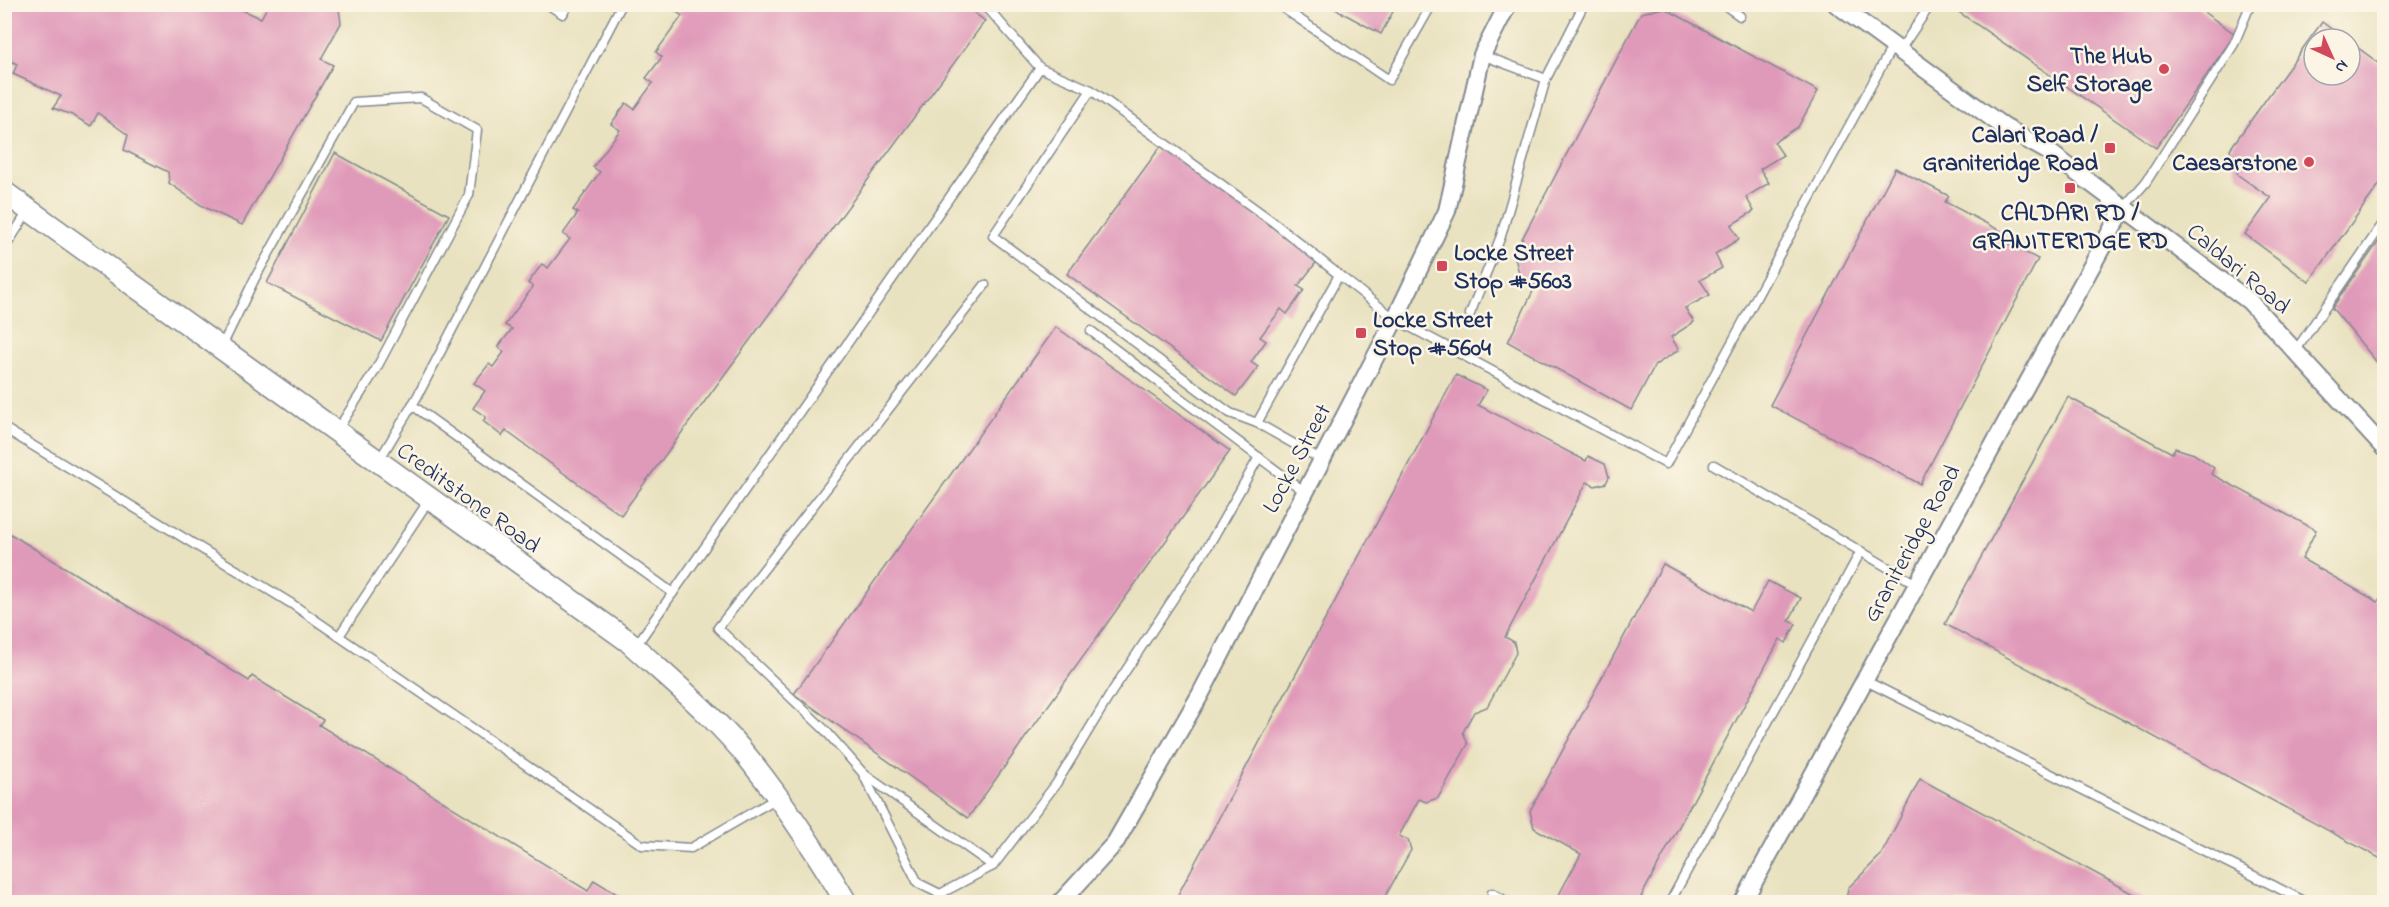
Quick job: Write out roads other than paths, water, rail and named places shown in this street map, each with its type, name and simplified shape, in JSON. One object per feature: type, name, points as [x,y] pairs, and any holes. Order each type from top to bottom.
[{"type":"street","name":"Locke Street","points":[[1061,903],[1115,843],[1200,695],[1395,319],[1448,211],[1482,55],[1508,4]]},
{"type":"street","name":"Caldari Road","points":[[1836,4],[2004,127],[2049,152],[2249,301],[2385,448]]},
{"type":"street","name":"Creditstone Road","points":[[4,192],[635,648],[701,708],[748,758],[817,853],[846,903]]},
{"type":"street","name":"Graniteridge Road","points":[[1743,903],[2124,207]]},
{"type":"lane","points":[[547,4],[563,14],[568,4]]},
{"type":"lane","points":[[378,462],[412,405],[622,4]]},
{"type":"lane","points":[[981,4],[992,13],[1040,68],[1090,90],[1272,221],[1395,319],[1666,464],[1897,48],[1931,4]]},
{"type":"lane","points":[[1276,4],[1389,80],[1432,4]]},
{"type":"lane","points":[[1470,314],[1501,236],[1546,79],[1584,4]]},
{"type":"lane","points":[[1723,4],[1740,16]]},
{"type":"lane","points":[[2124,207],[2146,182],[2234,44],[2249,8],[2247,4]]},
{"type":"lane","points":[[1482,55],[1546,79]]},
{"type":"lane","points":[[635,648],[1040,68]]},
{"type":"lane","points":[[1090,90],[993,236],[1230,413],[1257,423],[1322,460]]},
{"type":"lane","points":[[221,349],[255,279],[354,102],[421,98],[477,130],[469,195],[375,371],[336,432]]},
{"type":"lane","points":[[4,249],[29,210]]},
{"type":"lane","points":[[2296,350],[2385,222]]},
{"type":"lane","points":[[1257,423],[1339,275]]},
{"type":"lane","points":[[985,285],[718,628],[818,723],[862,772],[993,866]]},
{"type":"lane","points":[[1090,331],[1305,492]]},
{"type":"lane","points":[[412,405],[673,593]]},
{"type":"lane","points":[[4,428],[292,604],[642,845],[691,848],[777,798]]},
{"type":"lane","points":[[862,772],[918,883],[940,894],[993,866],[1056,784],[1113,690],[1210,543],[1259,457]]},
{"type":"lane","points":[[1714,465],[1916,584]]},
{"type":"lane","points":[[339,636],[429,499]]},
{"type":"lane","points":[[1670,903],[1861,551]]},
{"type":"lane","points":[[1864,680],[2306,903]]},
{"type":"lane","points":[[1492,893],[1507,903]]},
{"type":"place","name":"The Hub Self Storage","points":[[2164,69]]},
{"type":"place","name":"Calari Road / Graniteridge Road","points":[[2110,148]]},
{"type":"place","name":"Caesarstone","points":[[2309,162]]},
{"type":"place","name":"CALDARI RD / GRANITERIDGE RD","points":[[2070,188]]},
{"type":"place","name":"Locke Street Stop #5603","points":[[1442,266]]},
{"type":"place","name":"Locke Street Stop #5604","points":[[1361,333]]}]
